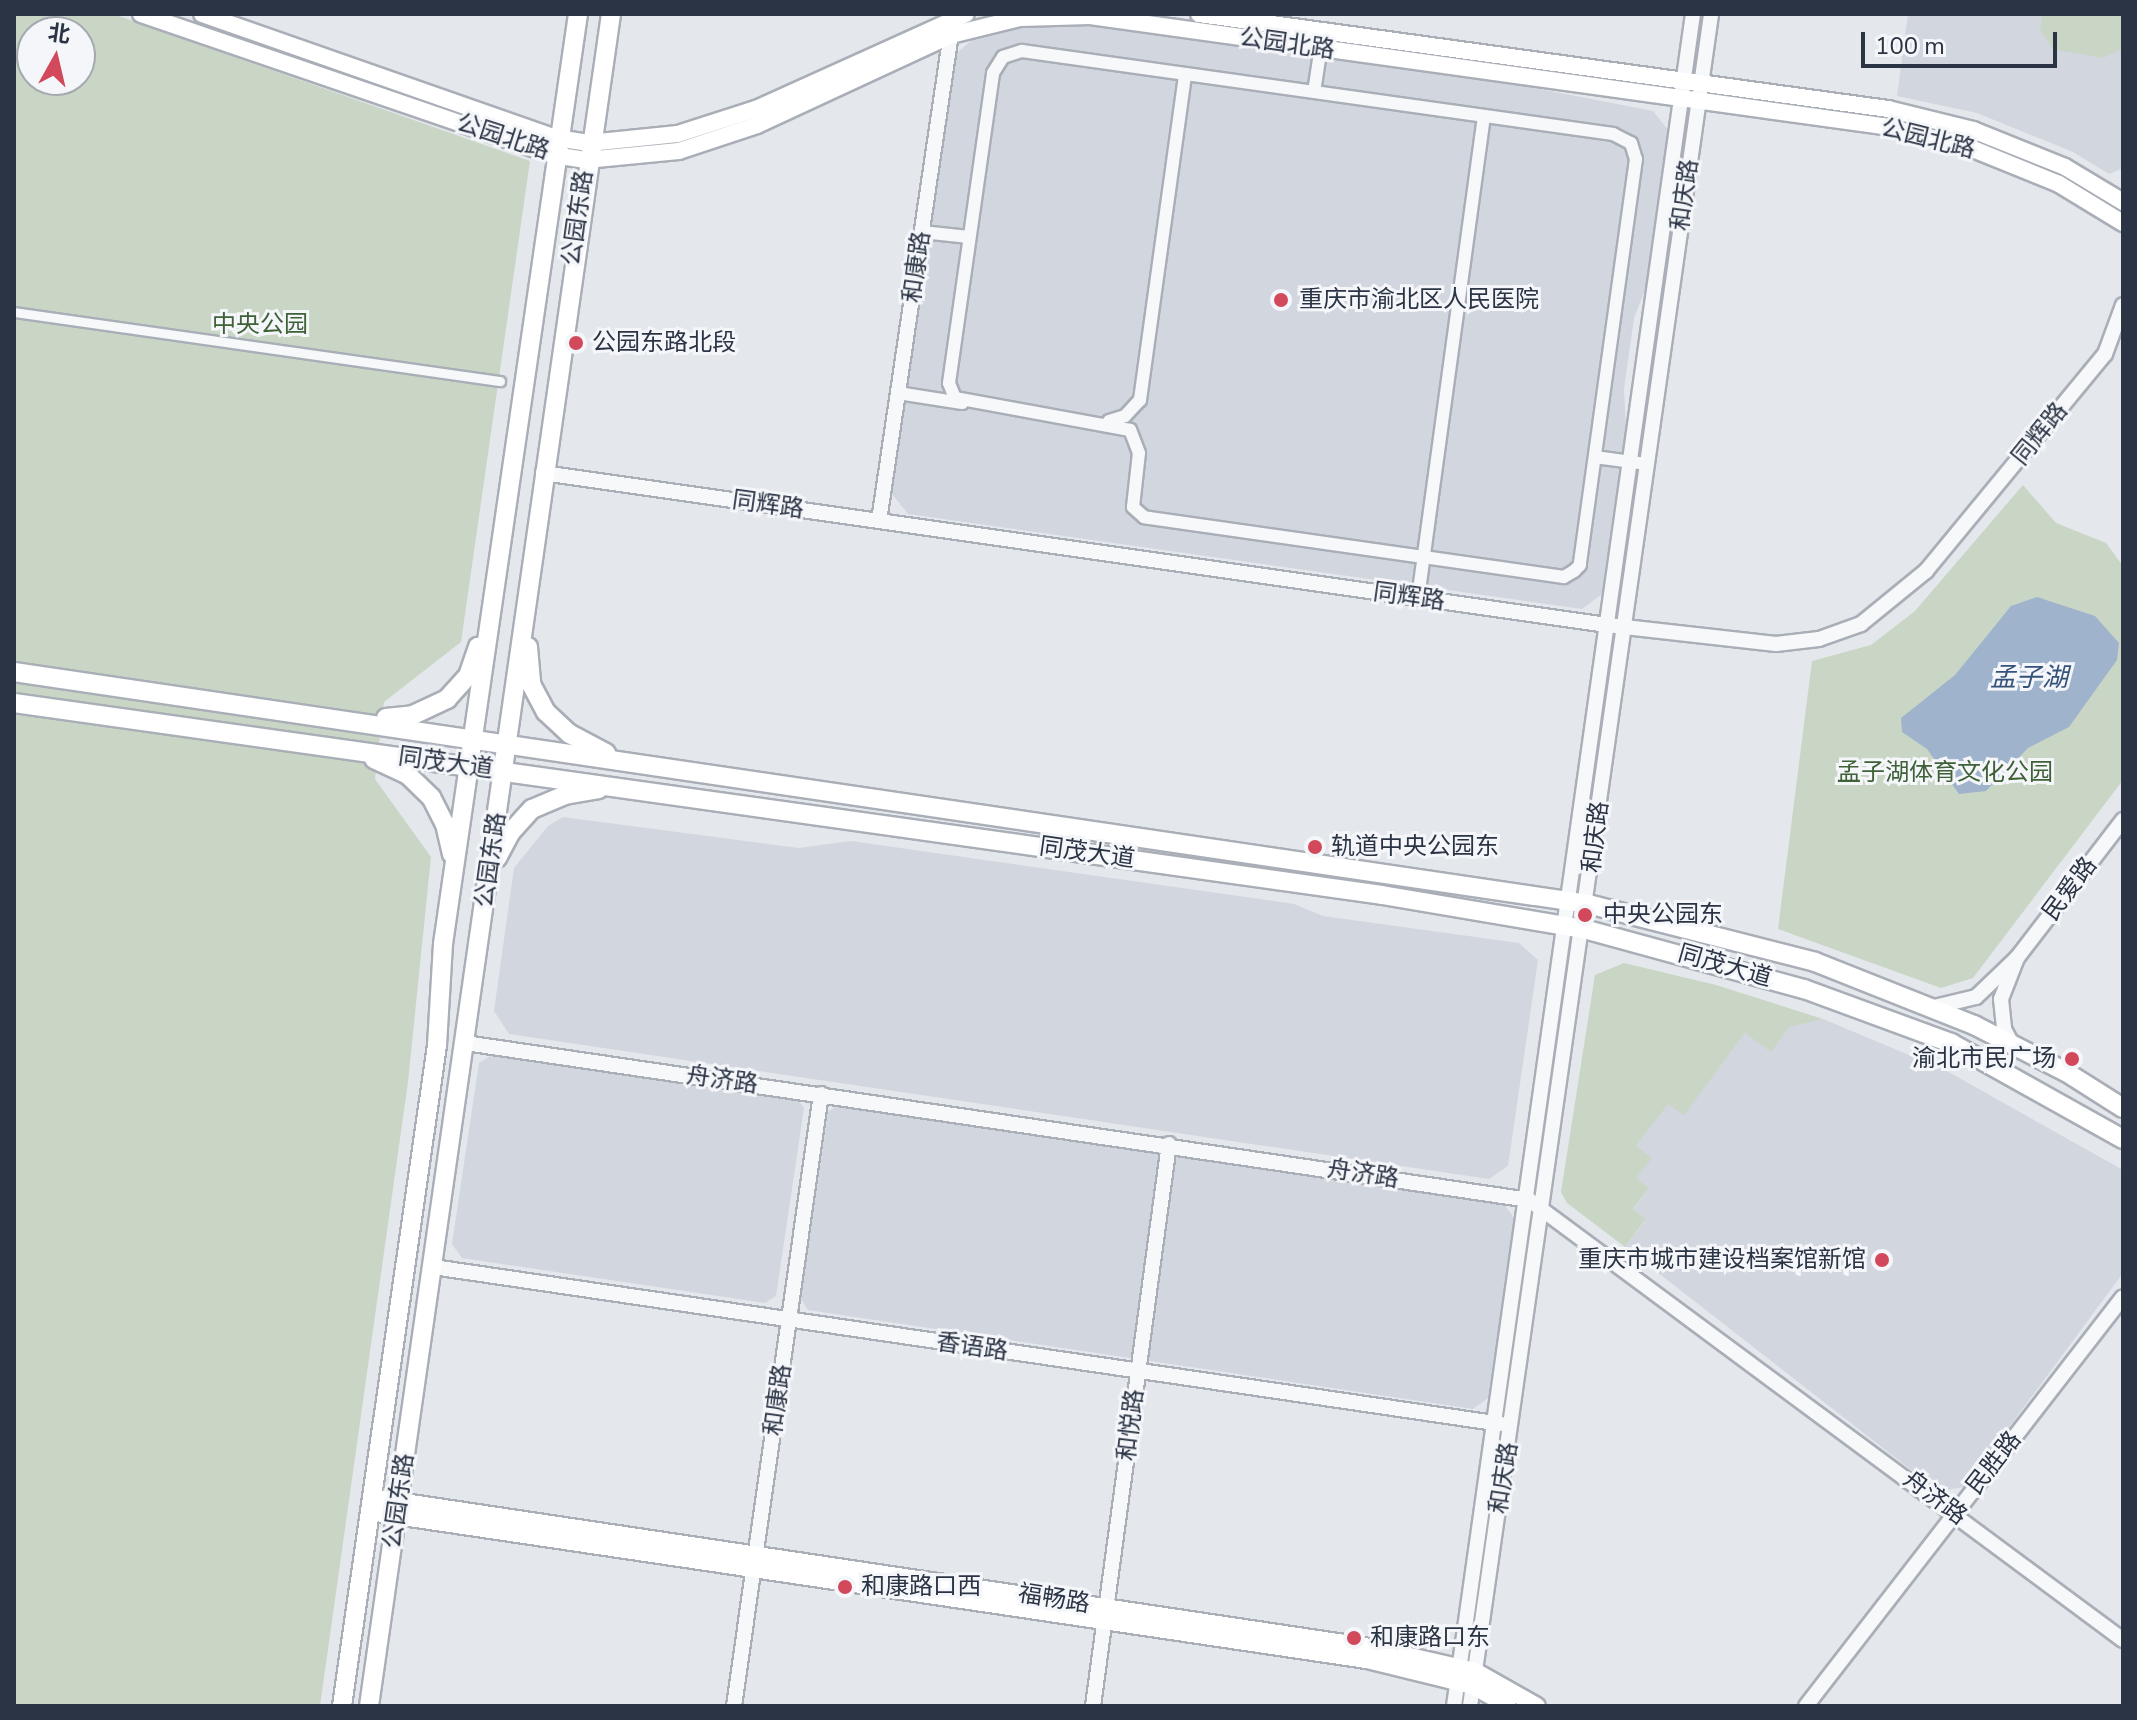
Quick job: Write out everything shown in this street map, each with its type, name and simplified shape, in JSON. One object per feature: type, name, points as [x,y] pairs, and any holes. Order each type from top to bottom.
[{"type":"main road","name":"公园北路","points":[[141,14],[556,147],[588,152],[679,151],[757,125],[951,35],[1020,18],[1090,16],[1322,40],[1691,91],[1883,126],[1968,147],[2059,184],[2123,223]]},
{"type":"main road","name":"公园北路","points":[[202,14],[556,147]]},
{"type":"main road","name":"公园东路","points":[[342,1706],[437,1045],[443,944],[556,147],[578,14]]},
{"type":"main road","name":"公园东路","points":[[369,1706],[508,744],[588,152],[611,14]]},
{"type":"main road","name":"公园北路","points":[[1199,14],[1322,40]]},
{"type":"main road","name":"公园北路","points":[[588,152],[678,134],[756,109],[958,15]]},
{"type":"main road","name":"公园北路","points":[[1691,91],[1888,109],[1973,130],[2065,167],[2123,202]]},
{"type":"main road","points":[[360,721],[413,715],[447,699],[468,676],[491,610]]},
{"type":"main road","points":[[524,616],[531,684],[546,712],[570,734],[619,760]]},
{"type":"main road","name":"同茂大道","points":[[14,672],[1578,902],[1815,962],[1929,1007],[2013,1045],[2123,1108]]},
{"type":"main road","name":"同茂大道","points":[[14,703],[617,786],[1574,927],[1804,989],[1951,1043],[2123,1139]]},
{"type":"main road","points":[[357,751],[408,775],[431,797],[445,824],[454,866]]},
{"type":"main road","points":[[490,871],[511,832],[532,809],[565,795],[617,786]]},
{"type":"main road","name":"福畅路","points":[[370,1504],[1106,1614],[1371,1647],[1466,1676],[1537,1706]]},
{"type":"main road","name":"福畅路","points":[[1466,1676],[1508,1706]]},
{"type":"street","name":"和庆路","points":[[1615,626],[1646,464],[1691,91],[1693,14]]},
{"type":"street","name":"和庆路","points":[[1470,1706],[1466,1676],[1494,1424],[1578,902],[1615,626],[1630,462],[1691,91],[1711,14]]},
{"type":"street","name":"和康路","points":[[879,521],[951,35],[958,15]]},
{"type":"street","points":[[1314,92],[1322,40]]},
{"type":"street","points":[[898,393],[962,403],[1100,422],[1122,426],[1135,435],[1139,453],[1133,507],[1144,517],[1564,577],[1580,565],[1635,151],[1613,134],[1022,51],[1003,57],[993,73],[949,383],[962,403]]},
{"type":"street","points":[[1100,422],[1125,416],[1140,400],[1185,74]]},
{"type":"street","points":[[1418,598],[1484,116]]},
{"type":"street","points":[[922,232],[969,237]]},
{"type":"street","name":"同辉路","points":[[543,473],[1615,626],[1776,644],[1819,639],[1861,624],[1926,571],[2095,366],[2123,305]]},
{"type":"street","points":[[14,312],[500,381]]},
{"type":"street","points":[[1595,457],[1646,464]]},
{"type":"street","name":"民爱路","points":[[2017,958],[2123,820]]},
{"type":"street","name":"和庆路","points":[[1454,1706],[1466,1676],[1512,1426],[1544,1206],[1574,927]]},
{"type":"street","points":[[1929,1007],[1976,997],[2017,958]]},
{"type":"street","points":[[2013,1045],[2004,1029],[2001,999],[2017,958]]},
{"type":"street","name":"舟济路","points":[[465,1043],[1169,1144],[1529,1200],[1544,1206],[2123,1640]]},
{"type":"street","name":"和康路","points":[[734,1706],[821,1094]]},
{"type":"street","name":"和悦路","points":[[1093,1706],[1169,1144]]},
{"type":"street","name":"香语路","points":[[433,1267],[1512,1426]]},
{"type":"street","name":"民胜路","points":[[1806,1706],[2123,1297]]},
{"type":"shaded area","points":[[1908,14],[2123,14],[2123,168],[2109,174],[2073,152],[1977,113],[1897,96]]},
{"type":"shaded area","name":"重庆市渝北区人民医院","points":[[1091,26],[1493,80],[1653,111],[1668,130],[1648,282],[1634,318],[1624,389],[1626,432],[1602,594],[1582,609],[908,514],[892,494],[957,53],[971,41],[1025,27]]},
{"type":"shaded area","points":[[563,817],[799,848],[851,841],[1294,904],[1323,916],[1519,943],[1538,960],[1508,1166],[1489,1179],[509,1034],[494,1011],[514,868],[548,826]]},
{"type":"shaded area","name":"重庆市城市建设档案馆新馆","points":[[1823,1019],[1945,1070],[2123,1170],[2123,1273],[1965,1487],[1938,1491],[1625,1247],[1646,1220],[1633,1210],[1649,1188],[1636,1178],[1636,1146],[1668,1103],[1684,1114],[1745,1033]]},
{"type":"shaded area","points":[[495,1053],[795,1096],[804,1108],[776,1296],[765,1303],[462,1258],[452,1244],[479,1063]]},
{"type":"shaded area","points":[[841,1103],[1502,1201],[1514,1218],[1488,1398],[1473,1409],[808,1310],[801,1299],[828,1112]]},
{"type":"green space","name":"中央公园","points":[[14,14],[113,14],[530,161],[461,642],[384,702],[375,779],[431,857],[408,1082],[320,1706],[14,1706]]},
{"type":"green space","points":[[2042,14],[2123,14],[2123,48],[2103,58],[2053,49],[2040,29]]},
{"type":"green space","name":"孟子湖体育文化公园","points":[[2023,485],[2056,523],[2106,543],[2123,566],[2123,780],[1973,978],[1941,988],[1778,929],[1812,661],[1871,645],[1915,611]]},
{"type":"green space","points":[[1624,963],[1716,985],[1823,1019],[1789,1027],[1771,1052],[1745,1033],[1684,1115],[1668,1104],[1636,1146],[1652,1158],[1636,1178],[1649,1188],[1633,1209],[1646,1219],[1625,1247],[1567,1203],[1561,1192],[1595,975]]},
{"type":"water","name":"孟子湖","points":[[2037,597],[2095,616],[2119,643],[2117,660],[2069,727],[2028,748],[1986,791],[1959,794],[1927,749],[1902,732],[1901,718],[1955,675],[2011,606]]},
{"type":"place","name":"重庆市渝北区人民医院","points":[[1281,300]]},
{"type":"place","name":"公园东路北段","points":[[576,343]]},
{"type":"place","name":"轨道中央公园东","points":[[1315,847]]},
{"type":"place","name":"中央公园东","points":[[1585,915]]},
{"type":"place","name":"渝北市民广场","points":[[2072,1059]]},
{"type":"place","name":"重庆市城市建设档案馆新馆","points":[[1882,1260]]},
{"type":"place","name":"和康路口西","points":[[845,1587]]},
{"type":"place","name":"和康路口东","points":[[1354,1638]]}]
